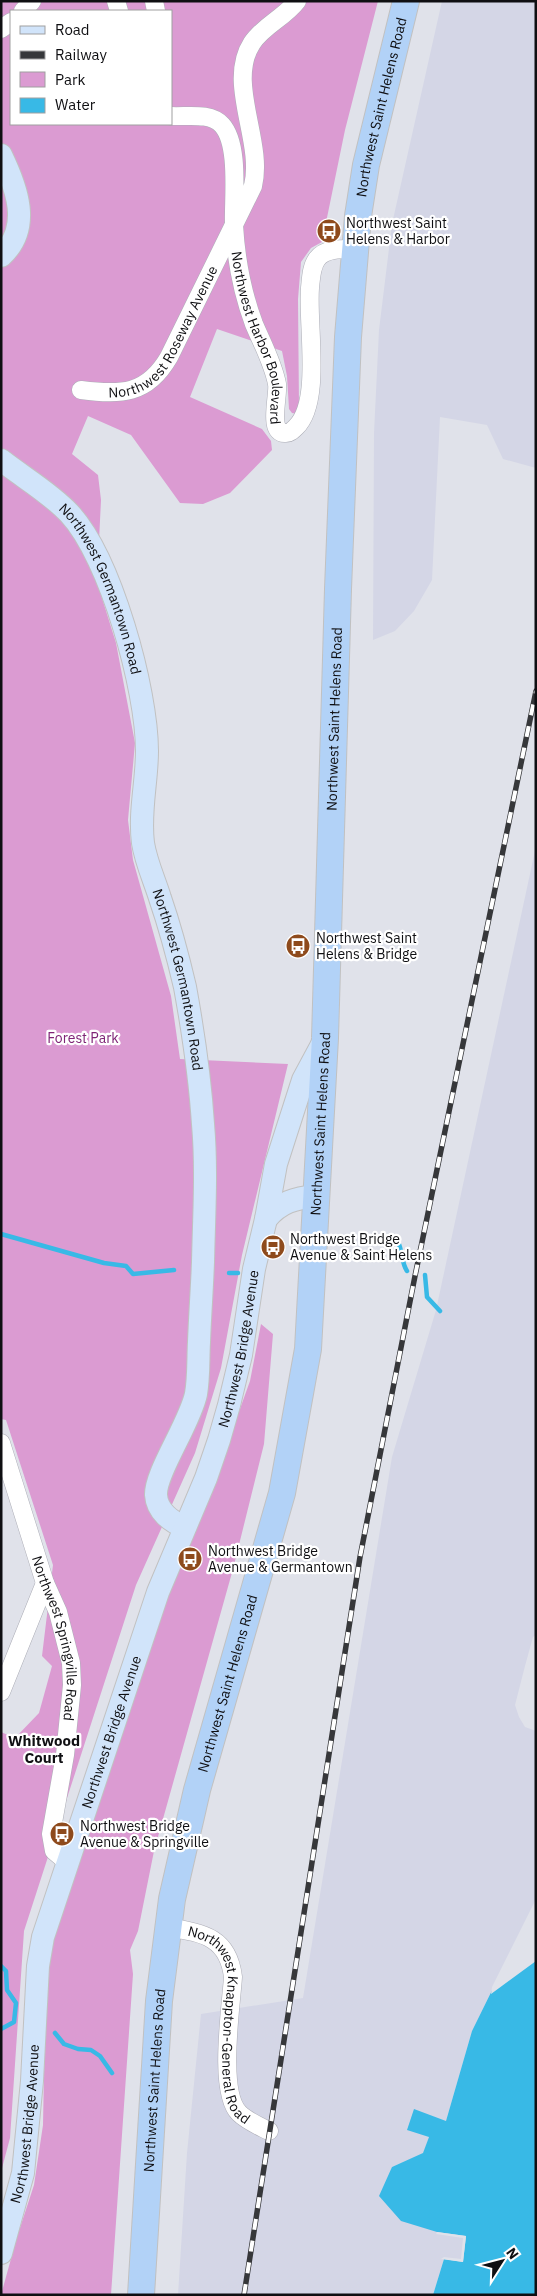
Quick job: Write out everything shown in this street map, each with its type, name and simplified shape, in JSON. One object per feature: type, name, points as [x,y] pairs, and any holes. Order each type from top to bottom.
[{"type":"highway","name":"Northwest Saint Helens Road","points":[[141,2295],[159,2001],[167,1927],[197,1790],[282,1493],[308,1349],[326,1038],[345,411],[358,216],[366,165],[406,1]]},
{"type":"main road","points":[[1,155],[16,189],[20,209],[19,228],[16,239],[1,256]]},
{"type":"main road","name":"Northwest Germantown Road","points":[[1,460],[34,483],[69,514],[87,537],[123,622],[140,692],[147,750],[142,813],[143,843],[148,867],[172,935],[185,987],[203,1124],[205,1179],[196,1395],[186,1425],[161,1476],[156,1498],[160,1508],[172,1523],[185,1527]]},
{"type":"main road","name":"Northwest Bridge Avenue","points":[[1,2253],[23,2173],[38,1966],[43,1937],[158,1592],[206,1478],[229,1405],[276,1164],[303,1080],[326,1038]]},
{"type":"main road","points":[[266,1219],[275,1208],[288,1200],[317,1196]]},
{"type":"street","name":"Northwest Roseway Avenue","points":[[80,390],[111,394],[124,392],[146,383],[162,368],[253,186],[256,167],[244,88],[245,58],[258,35],[298,1]]},
{"type":"street","name":"Northwest Harbor Boulevard","points":[[172,116],[211,118],[218,122],[226,131],[233,149],[234,226],[242,288],[278,386],[275,424],[278,430],[285,433],[291,431],[301,422],[308,407],[312,381],[308,310],[313,266],[322,255],[331,251],[356,249]]},
{"type":"street","name":"Northwest Springville Road","points":[[1,1443],[45,1584],[58,1612],[72,1663],[72,1685],[65,1755],[51,1834],[54,1851],[67,1862]]},
{"type":"street","points":[[1,1692],[45,1584]]},
{"type":"street","name":"Northwest Knappton-General Road","points":[[167,1927],[205,1935],[215,1940],[227,1954],[232,1965],[233,1977],[227,2071],[229,2091],[232,2102],[240,2114],[269,2131]]},
{"type":"shaded area","points":[[442,1],[536,1],[536,468],[503,459],[487,425],[440,417],[432,580],[414,611],[395,631],[373,640],[374,433],[379,330],[392,224]]},
{"type":"shaded area","points":[[536,846],[536,1901],[472,2031],[446,2121],[414,2110],[429,2137],[423,2154],[392,2167],[466,2236],[463,2262],[444,2259],[433,2295],[178,2295],[187,2153],[201,2014],[303,1998],[392,1457],[436,1310]]},
{"type":"green space","name":"Forest Park","points":[[1,1],[378,1],[345,130],[322,242],[311,248],[301,262],[298,299],[299,408],[297,414],[292,413],[289,409],[287,376],[282,351],[217,329],[190,397],[262,429],[271,441],[272,450],[230,493],[203,504],[180,503],[131,435],[88,416],[72,454],[98,475],[101,500],[97,582],[116,643],[135,743],[128,820],[133,860],[171,996],[180,1059],[288,1064],[242,1255],[221,1368],[195,1453],[136,1585],[24,1931],[10,2138],[1,2172],[1,1732],[15,1738],[39,1713],[52,1666],[42,1656],[53,1565],[6,1420],[1,1419]]},
{"type":"green space","points":[[261,1324],[273,1334],[264,1444],[233,1569],[154,1851],[138,1931],[130,1950],[133,1974],[111,2295],[1,2295],[34,2185],[43,2125],[46,1972],[56,1927],[163,1595],[227,1445],[250,1381]]},
{"type":"water","points":[[536,1901],[536,2295],[433,2295],[444,2259],[463,2262],[466,2236],[437,2232],[401,2221],[379,2196],[392,2167],[423,2153],[429,2137],[407,2130],[414,2109],[446,2121],[472,2031]]},
{"type":"pier","points":[[536,1635],[536,1731],[525,1727],[515,1705],[533,1637]]},
{"type":"pier","points":[[536,1899],[536,1961],[491,1994],[492,1987]]},
{"type":"pier","points":[[437,2232],[466,2236],[463,2262],[441,2259],[444,2257],[461,2259],[463,2238],[436,2234]]},
{"type":"waterway","points":[[1,1234],[104,1263],[126,1266],[133,1274],[174,1270]]},
{"type":"waterway","points":[[398,1242],[407,1271]]},
{"type":"waterway","points":[[229,1273],[238,1273]]},
{"type":"waterway","points":[[425,1275],[427,1297],[440,1311]]},
{"type":"waterway","points":[[1,1966],[6,1971],[7,1990],[16,2003],[14,2022],[1,2029]]},
{"type":"waterway","points":[[55,2033],[64,2044],[78,2049],[91,2050],[100,2056],[112,2073]]},
{"type":"railway","points":[[244,2295],[360,1557],[415,1276],[536,691]]},
{"type":"place","name":"Northwest Saint Helens & Harbor","points":[[329,231]]},
{"type":"place","name":"Northwest Saint Helens & Bridge","points":[[298,946]]},
{"type":"place","name":"Northwest Bridge Avenue & Saint Helens","points":[[273,1247]]},
{"type":"place","name":"Northwest Bridge Avenue & Germantown","points":[[190,1559]]},
{"type":"place","name":"Northwest Bridge Avenue & Springville","points":[[62,1834]]},
{"type":"district","name":"Whitwood Court","points":[[44,1750]]}]
